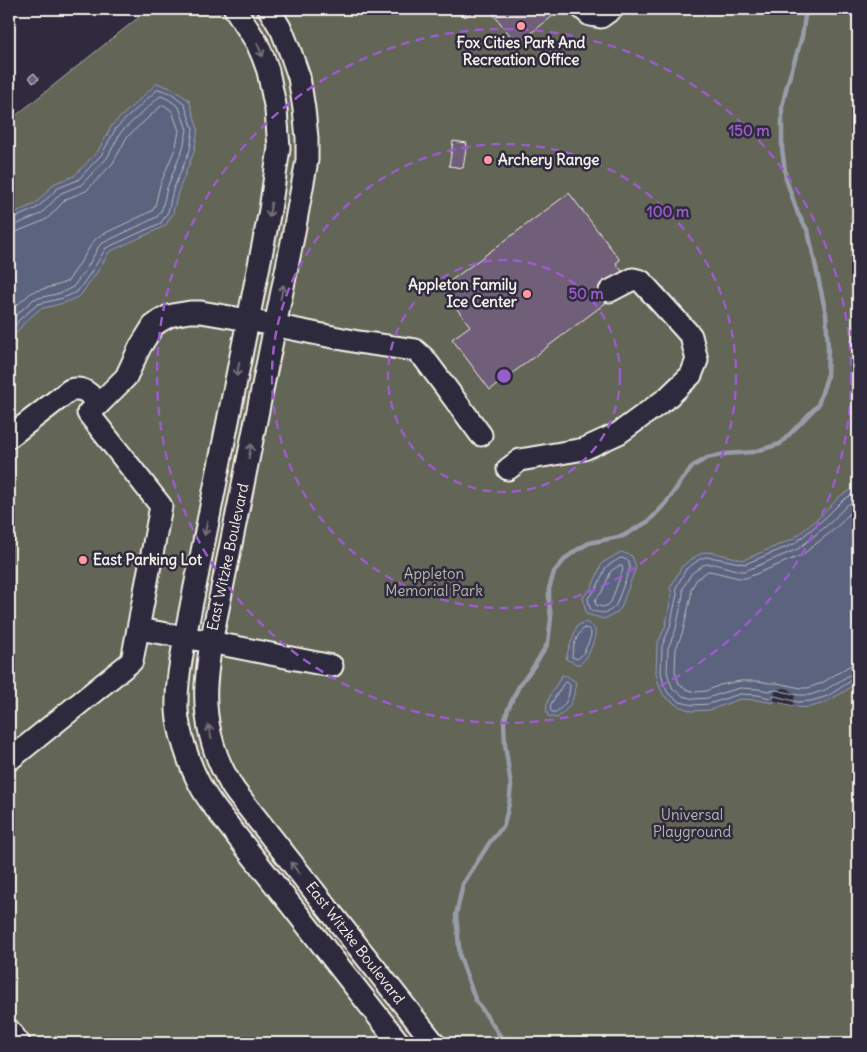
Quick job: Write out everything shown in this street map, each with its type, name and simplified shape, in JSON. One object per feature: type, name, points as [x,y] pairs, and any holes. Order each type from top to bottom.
[{"type":"street","name":"East Witzke Boulevard","points":[[235,9],[257,43],[268,71],[273,92],[279,148],[248,320],[185,637],[177,711],[185,747],[199,784],[234,834],[399,1043]]},
{"type":"street","name":"East Witzke Boulevard","points":[[269,9],[282,32],[298,77],[304,109],[307,160],[211,642],[206,684],[207,718],[220,763],[242,800],[434,1043]]},
{"type":"street","points":[[583,9],[590,15],[602,17],[612,9]]},
{"type":"street","points":[[508,469],[520,460],[584,449],[619,433],[667,398],[692,376],[697,360],[691,336],[642,280],[633,279],[610,291]]},
{"type":"street","points":[[9,760],[132,661],[161,506],[88,413],[126,377],[140,347],[153,326],[160,320],[169,316],[201,312],[358,342],[415,350],[424,358],[481,435]]},
{"type":"street","points":[[9,437],[70,390],[76,388],[85,390],[99,404]]},
{"type":"street","points":[[138,629],[332,666]]},
{"type":"street","points":[[9,1030],[19,1043]]},
{"type":"green space","name":"Appleton Memorial Park","points":[[149,9],[858,9],[858,1043],[9,1043],[9,121]]},
{"type":"water","points":[[157,83],[173,89],[189,100],[198,129],[194,152],[178,192],[173,213],[165,226],[109,252],[80,296],[64,303],[40,309],[23,324],[9,343],[9,215],[35,204],[55,183],[74,176],[98,151],[112,125]]},
{"type":"water","points":[[858,486],[858,682],[821,704],[805,708],[774,701],[773,703],[740,699],[710,710],[692,711],[678,706],[664,696],[656,673],[657,645],[665,627],[672,593],[670,588],[682,566],[705,552],[743,560],[793,539],[823,514],[840,496]]},
{"type":"water","points":[[621,552],[632,556],[636,567],[621,608],[615,614],[604,619],[586,614],[583,597],[592,587],[602,563]]},
{"type":"water","points":[[584,622],[594,628],[595,636],[588,655],[580,664],[577,664],[566,659],[577,626]]},
{"type":"water","points":[[562,675],[576,682],[573,698],[566,710],[557,718],[548,716],[548,700]]},
{"type":"pier","points":[[783,688],[789,689],[795,696],[793,705],[774,701],[775,691]]},
{"type":"building","name":"Fox Cities Park And Recreation Office","points":[[459,9],[476,9],[465,17]]},
{"type":"building","name":"Fox Cities Park And Recreation Office","points":[[489,9],[562,9],[517,44]]},
{"type":"building","points":[[34,73],[39,79],[33,83],[29,77]]},
{"type":"building","points":[[453,141],[467,143],[463,168],[449,166]]},
{"type":"building","name":"Appleton Family Ice Center","points":[[569,193],[620,260],[616,263],[624,274],[611,299],[490,390],[452,339],[470,326],[441,288]]},
{"type":"waterway","points":[[505,1043],[475,999],[460,957],[456,915],[463,884],[490,842],[504,825],[511,786],[504,722],[519,686],[548,643],[551,618],[549,589],[554,572],[566,558],[589,543],[623,536],[649,521],[666,503],[693,466],[707,458],[725,454],[753,452],[780,444],[818,405],[827,377],[826,314],[808,231],[798,214],[786,179],[782,148],[782,107],[802,37],[806,9]]},
{"type":"place","name":"Fox Cities Park And Recreation Office","points":[[521,26]]},
{"type":"place","name":"Archery Range","points":[[488,160]]},
{"type":"place","name":"Appleton Family Ice Center","points":[[527,294]]},
{"type":"place","name":"East Parking Lot","points":[[83,560]]},
{"type":"park label","name":"Universal Playground","points":[[692,824]]}]
